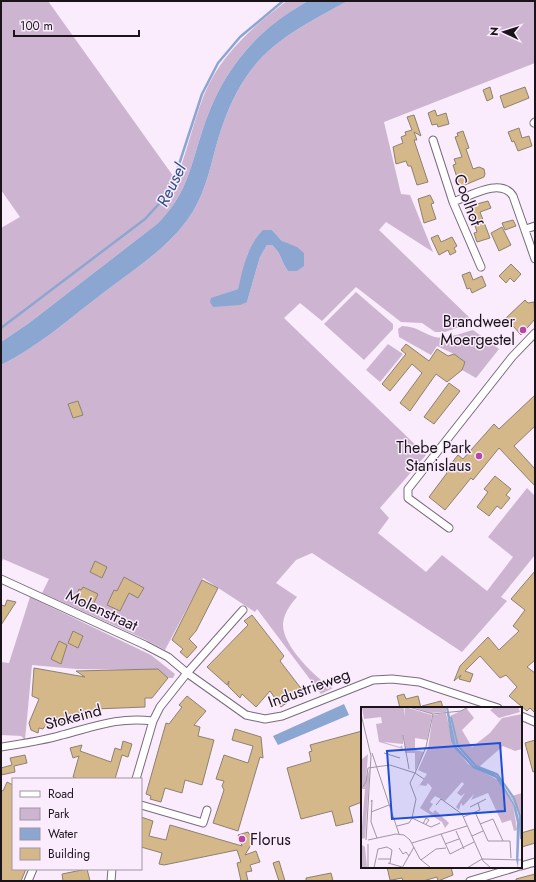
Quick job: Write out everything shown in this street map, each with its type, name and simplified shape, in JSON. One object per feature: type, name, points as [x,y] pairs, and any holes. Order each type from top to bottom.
[{"type":"street","name":"Coolhof","points":[[433,140],[452,202],[481,267]]},
{"type":"street","points":[[452,202],[492,188],[500,187],[509,190],[526,229],[535,259]]},
{"type":"street","points":[[526,229],[535,226]]},
{"type":"street","points":[[449,528],[408,498],[408,489],[512,357],[535,333]]},
{"type":"street","name":"Molenstraat","points":[[1,579],[145,645],[168,657],[187,673]]},
{"type":"street","points":[[136,778],[153,722],[160,707],[187,673],[243,610]]},
{"type":"street","name":"Industrieweg","points":[[187,673],[246,715],[265,719],[282,716],[373,680],[392,679],[419,682],[495,707]]},
{"type":"street","points":[[522,716],[535,722]]},
{"type":"street","name":"Stokeind","points":[[1,747],[61,736],[108,722],[122,720],[153,722]]},
{"type":"street","points":[[142,805],[203,823],[207,810]]},
{"type":"street","points":[[522,866],[535,862]]},
{"type":"street","points":[[470,881],[514,868]]},
{"type":"street","points":[[28,881],[33,870]]},
{"type":"street","points":[[111,881],[112,870]]},
{"type":"green space","points":[[1,1],[48,1],[176,180],[204,95],[211,81],[228,55],[248,33],[284,3],[288,1],[308,1],[288,13],[271,26],[255,41],[228,74],[209,113],[181,193],[167,213],[157,224],[29,323],[1,342],[1,228],[20,217],[1,190]]},
{"type":"green space","points":[[348,1],[535,1],[535,63],[384,122],[401,194],[410,195],[433,252],[386,222],[379,230],[474,322],[445,332],[435,332],[422,323],[401,322],[356,287],[322,321],[300,303],[284,318],[426,455],[380,508],[389,518],[378,533],[426,572],[442,555],[487,591],[513,557],[488,537],[527,488],[535,496],[535,555],[501,597],[507,601],[462,652],[312,553],[296,560],[276,583],[297,597],[286,613],[283,624],[284,632],[288,642],[301,660],[326,684],[333,688],[321,694],[257,609],[255,612],[203,578],[165,650],[142,638],[42,593],[49,579],[3,559],[1,564],[1,365],[27,351],[51,334],[149,259],[173,237],[192,213],[202,193],[221,130],[231,104],[242,83],[255,65],[269,50],[285,37]],"holes":[[[272,230],[282,241],[287,244],[288,271],[275,248],[272,245],[267,245],[260,257],[247,302],[224,294],[238,289],[248,253]]]},
{"type":"green space","points":[[356,292],[393,324],[393,329],[364,360],[324,324]]},
{"type":"green space","points":[[402,326],[415,328],[432,336],[441,338],[473,330],[499,349],[476,378],[462,370],[465,362],[454,354],[437,346],[431,355],[399,337],[398,329]]},
{"type":"green space","points":[[388,344],[403,354],[380,382],[366,370]]},
{"type":"green space","points":[[30,597],[151,655],[175,674],[173,678],[143,678],[143,670],[76,669],[32,665],[25,740],[21,736],[1,735],[1,662],[9,663]]},
{"type":"water","points":[[308,1],[348,1],[285,37],[269,50],[255,65],[242,83],[231,104],[221,130],[202,193],[192,213],[183,226],[149,259],[63,325],[27,351],[1,365],[1,342],[29,323],[157,224],[167,213],[181,193],[209,113],[228,74],[255,41],[271,26],[288,13]]},
{"type":"water","points":[[263,230],[272,230],[282,241],[297,247],[304,253],[304,266],[297,271],[288,271],[275,248],[272,245],[267,245],[260,257],[247,302],[240,305],[213,307],[210,302],[211,298],[238,289],[249,250]]},
{"type":"water","points":[[344,704],[349,715],[278,745],[273,736]]},
{"type":"building","points":[[490,87],[493,98],[487,101],[483,90]]},
{"type":"building","points":[[525,87],[529,98],[504,108],[500,96]]},
{"type":"building","points":[[435,110],[437,116],[446,113],[449,124],[438,127],[437,124],[432,125],[428,113]]},
{"type":"building","points":[[414,115],[421,136],[414,132],[417,140],[414,140],[428,182],[417,185],[411,166],[408,166],[406,161],[396,164],[393,147],[403,143],[401,137],[406,135],[405,132],[412,130],[407,117]]},
{"type":"building","points":[[519,128],[522,138],[529,136],[532,146],[518,151],[508,132]]},
{"type":"building","points":[[463,131],[469,148],[466,149],[473,169],[479,167],[484,169],[485,174],[484,177],[460,187],[453,165],[456,164],[454,159],[462,157],[455,137],[458,136],[457,133]]},
{"type":"building","points":[[430,195],[434,203],[431,204],[436,219],[424,223],[418,199]]},
{"type":"building","points":[[488,201],[491,208],[480,212],[490,238],[477,242],[474,233],[477,232],[469,206]]},
{"type":"building","points":[[513,220],[516,226],[505,230],[502,223]]},
{"type":"building","points":[[502,227],[511,245],[499,251],[491,233]]},
{"type":"building","points":[[438,235],[441,242],[452,237],[457,246],[454,248],[456,252],[450,255],[448,250],[439,255],[431,238]]},
{"type":"building","points":[[511,264],[521,274],[514,282],[510,278],[506,283],[499,276]]},
{"type":"building","points":[[470,272],[473,280],[482,276],[486,286],[472,293],[470,288],[467,289],[462,275]]},
{"type":"building","points":[[525,300],[528,303],[534,302],[535,319],[521,335],[506,318]]},
{"type":"building","points":[[406,344],[429,361],[437,349],[448,356],[454,354],[465,362],[462,370],[447,382],[436,374],[410,411],[400,403],[422,373],[412,364],[390,391],[382,384],[406,354],[401,350]]},
{"type":"building","points":[[449,383],[460,391],[434,424],[424,417]]},
{"type":"building","name":"Thebe Park Stanislaus","points":[[535,395],[535,426],[514,446],[535,469],[535,486],[499,448],[473,480],[471,478],[445,510],[429,497],[447,473],[445,471],[458,455],[463,459],[494,424],[499,429]]},
{"type":"building","points":[[78,401],[83,415],[73,418],[68,404]]},
{"type":"building","points":[[495,476],[511,489],[506,495],[510,498],[501,509],[497,506],[489,516],[477,507],[488,492],[484,489]]},
{"type":"building","points":[[95,561],[107,567],[102,578],[90,572]]},
{"type":"building","points":[[535,571],[535,660],[527,667],[535,673],[535,713],[530,708],[527,711],[509,696],[517,687],[506,675],[500,678],[480,656],[465,671],[473,674],[470,682],[459,679],[461,675],[454,681],[460,666],[488,637],[499,650],[519,631],[513,626],[525,610],[511,599]]},
{"type":"building","points":[[124,577],[144,588],[138,598],[129,593],[120,611],[107,605],[114,590],[117,591]]},
{"type":"building","points":[[202,580],[218,588],[196,631],[189,639],[197,647],[187,658],[180,652],[183,649],[172,640]]},
{"type":"building","points":[[83,587],[98,594],[92,607],[75,599],[79,589],[81,590]]},
{"type":"building","points":[[7,600],[16,602],[1,625],[1,605],[5,606]]},
{"type":"building","points":[[252,615],[284,656],[280,661],[303,691],[281,707],[270,691],[256,707],[242,694],[240,698],[228,686],[229,681],[227,685],[207,667],[248,625],[244,621]]},
{"type":"building","points":[[73,631],[83,636],[78,648],[68,643]]},
{"type":"building","points":[[59,641],[67,645],[61,664],[51,659]]},
{"type":"building","points":[[34,668],[85,677],[76,671],[158,669],[168,678],[152,698],[145,698],[145,707],[95,709],[95,716],[63,724],[63,722],[44,727],[43,729],[39,728],[38,733],[31,730],[29,723],[39,699],[32,696]]},
{"type":"building","points":[[404,694],[406,699],[418,696],[421,707],[400,707],[397,696]]},
{"type":"building","points":[[187,696],[206,711],[194,725],[200,727],[198,736],[214,740],[202,785],[185,780],[182,793],[165,788],[161,802],[150,799],[151,796],[146,794],[166,723],[169,724],[182,707],[179,705]]},
{"type":"building","points":[[441,701],[443,707],[422,707]]},
{"type":"building","points":[[235,729],[261,737],[263,758],[260,757],[238,831],[213,823],[224,790],[222,786],[224,781],[216,779],[224,755],[248,763],[253,746],[232,740]]},
{"type":"building","points":[[361,731],[361,802],[349,807],[353,822],[336,826],[332,811],[301,819],[287,768],[311,761],[309,752],[312,751],[310,745]]},
{"type":"building","points":[[535,740],[535,771],[533,772],[525,743]]},
{"type":"building","points":[[123,741],[132,744],[128,757],[122,755],[115,778],[73,777],[79,756],[73,758],[70,748],[82,745],[80,751],[111,762],[115,748],[121,750]]},
{"type":"building","points":[[25,755],[27,763],[14,766],[15,772],[1,775],[1,768],[12,765],[10,758]]},
{"type":"building","points":[[7,782],[12,784],[12,870],[26,870],[21,881],[1,881],[1,790],[3,791]]},
{"type":"building","points":[[142,817],[153,821],[149,836],[166,840],[170,825],[242,846],[238,835],[248,832],[255,838],[245,855],[256,851],[260,862],[250,865],[252,871],[246,872],[248,881],[241,881],[237,863],[241,862],[237,850],[164,865],[159,864],[162,853],[142,847]]},
{"type":"building","points":[[535,829],[535,843],[522,847],[522,833]]},
{"type":"building","points":[[279,861],[285,881],[279,881],[273,863]]},
{"type":"building","points":[[387,868],[451,868],[453,875],[438,881],[437,877],[423,881],[403,881],[402,878],[390,880]]},
{"type":"building","points":[[87,870],[90,881],[63,881],[62,874]]},
{"type":"building","points":[[331,873],[333,881],[306,881],[306,878]]},
{"type":"building","points":[[535,874],[535,881],[516,881],[516,879]]},
{"type":"waterway","name":"Reusel","points":[[1,328],[145,219],[170,192],[202,94],[218,63],[240,37],[283,1]]},
{"type":"place","name":"Brandweer Moergestel","points":[[523,330]]},
{"type":"place","name":"Thebe Park Stanislaus","points":[[479,456]]},
{"type":"place","name":"Florus","points":[[242,839]]}]
